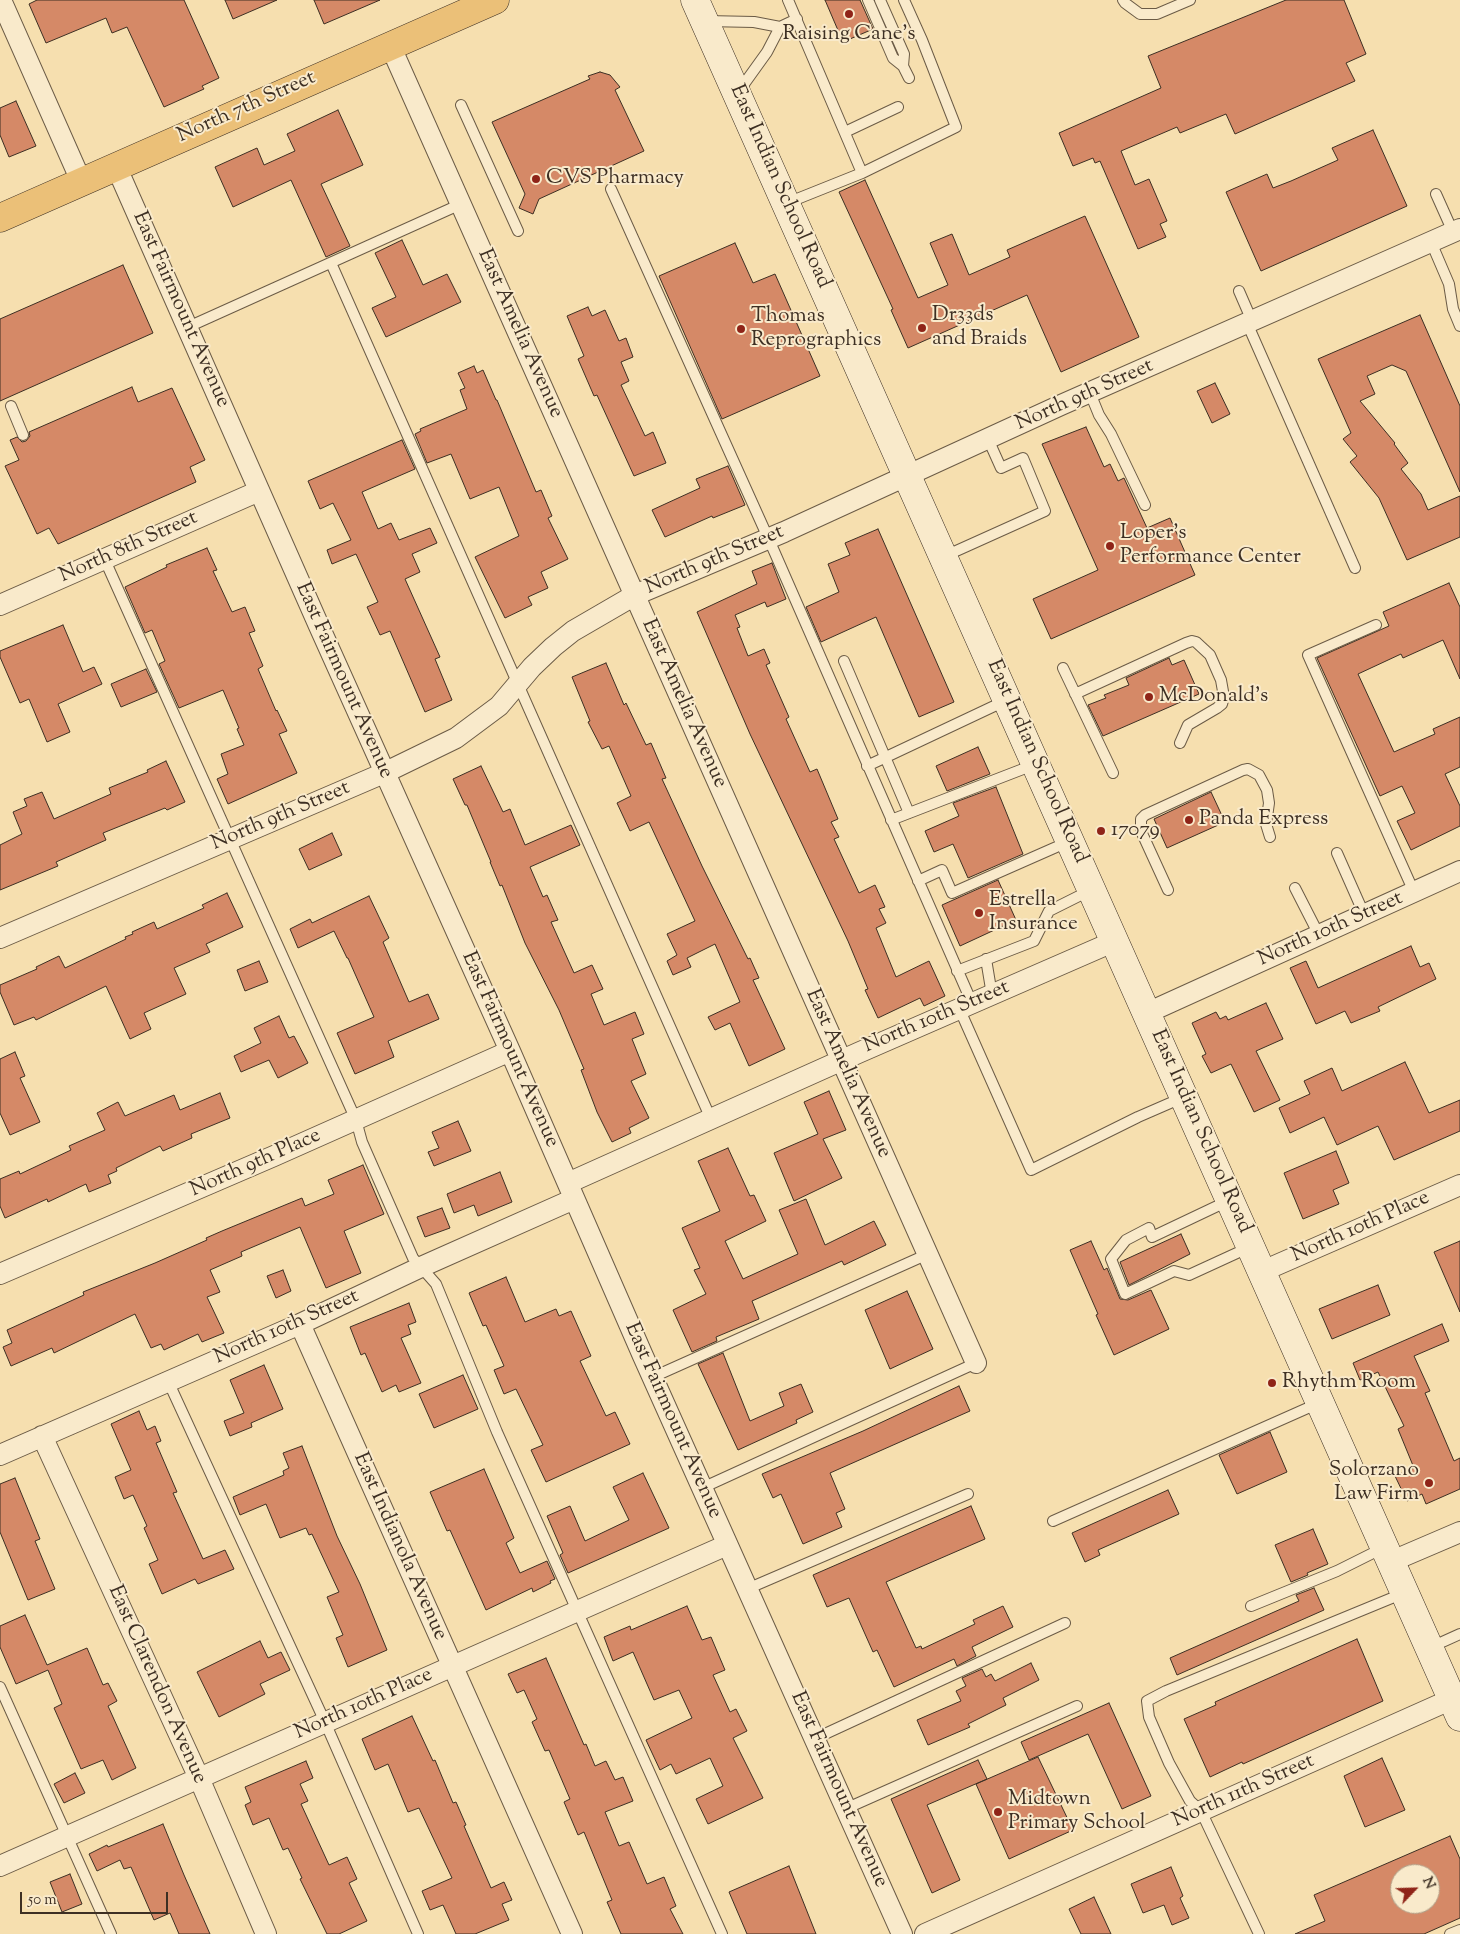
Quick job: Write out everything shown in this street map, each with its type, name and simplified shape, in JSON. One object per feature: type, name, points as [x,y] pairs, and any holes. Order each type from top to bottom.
[{"type":"main road","name":"North 7th Street","points":[[0,218],[495,0]]},
{"type":"main road","name":"East Indian School Road","points":[[700,11],[1263,1271],[1456,1708]]},
{"type":"street","points":[[1,0],[81,181]]},
{"type":"street","name":"East Amelia Avenue","points":[[390,45],[976,1364]]},
{"type":"street","name":"East Fairmount Avenue","points":[[116,166],[384,773],[510,1051],[652,1377],[902,1934]]},
{"type":"street","name":"North 9th Street","points":[[0,938],[384,773],[456,738],[499,706],[553,647],[573,631],[635,596],[908,476],[1456,230]]},
{"type":"street","name":"North 8th Street","points":[[0,605],[259,491]]},
{"type":"street","name":"North 10th Street","points":[[1147,1013],[1460,871]]},
{"type":"street","name":"North 10th Street","points":[[0,1455],[300,1324],[421,1267],[711,1119],[841,1060],[1115,941]]},
{"type":"street","name":"North 9th Place","points":[[0,1274],[356,1120],[510,1051]]},
{"type":"street","name":"North 10th Place","points":[[1263,1271],[1460,1185]]},
{"type":"street","name":"East Indianola Avenue","points":[[300,1324],[572,1934]]},
{"type":"street","name":"East Clarendon Avenue","points":[[42,1436],[199,1778],[266,1934]]},
{"type":"street","points":[[1387,1555],[1460,1532]]},
{"type":"street","name":"North 10th Place","points":[[0,1866],[727,1545]]},
{"type":"street","name":"North 11th Street","points":[[925,1934],[1201,1811],[1456,1708]]},
{"type":"lane","points":[[788,0],[862,172]]},
{"type":"lane","points":[[868,0],[893,58],[903,66],[909,78]]},
{"type":"lane","points":[[880,0],[904,54],[903,66]]},
{"type":"lane","points":[[786,204],[862,172],[956,127],[922,40],[904,0]]},
{"type":"lane","points":[[1123,0],[1140,14],[1157,14],[1190,0]]},
{"type":"lane","points":[[700,11],[780,27],[797,19]]},
{"type":"lane","points":[[737,93],[767,52],[780,27]]},
{"type":"lane","points":[[461,105],[518,231]]},
{"type":"lane","points":[[844,132],[898,107]]},
{"type":"lane","points":[[610,189],[768,538],[957,971],[966,1006],[1031,1170],[1184,1096]]},
{"type":"lane","points":[[1436,194],[1456,230]]},
{"type":"lane","points":[[188,328],[461,204]]},
{"type":"lane","points":[[1431,242],[1449,284],[1453,309],[1460,326]]},
{"type":"lane","points":[[330,263],[711,1119]]},
{"type":"lane","points":[[1238,291],[1355,568]]},
{"type":"lane","points":[[1090,393],[1099,415],[1111,434],[1145,506]]},
{"type":"lane","points":[[11,406],[23,435]]},
{"type":"lane","points":[[944,556],[1045,511],[1023,458],[1001,468],[988,439]]},
{"type":"lane","points":[[104,558],[356,1120],[362,1142],[413,1258],[436,1284],[497,1432],[722,1934]]},
{"type":"lane","points":[[1376,625],[1308,656],[1414,892]]},
{"type":"lane","points":[[1075,694],[1186,643],[1196,642],[1210,655],[1221,680],[1224,697],[1222,704],[1217,708],[1188,725],[1180,743]]},
{"type":"lane","points":[[844,662],[909,813]]},
{"type":"lane","points":[[1063,668],[1113,773]]},
{"type":"lane","points":[[867,766],[1008,700]]},
{"type":"lane","points":[[891,820],[1036,764]]},
{"type":"lane","points":[[1168,890],[1142,831],[1142,819],[1145,815],[1242,770],[1248,769],[1259,774],[1267,790],[1269,803],[1266,824],[1270,837]]},
{"type":"lane","points":[[918,881],[942,870],[952,893],[1071,841]]},
{"type":"lane","points":[[1337,853],[1364,914]]},
{"type":"lane","points":[[1295,888],[1319,935]]},
{"type":"lane","points":[[957,971],[1034,941],[1050,911],[1092,889]]},
{"type":"lane","points":[[986,959],[992,995]]},
{"type":"lane","points":[[1230,1200],[1152,1237],[1149,1228],[1126,1240],[1111,1259],[1125,1294],[1174,1271],[1190,1275],[1251,1246]]},
{"type":"lane","points":[[652,1377],[928,1254]]},
{"type":"lane","points":[[702,1488],[976,1364]]},
{"type":"lane","points":[[168,1381],[325,1722],[418,1934]]},
{"type":"lane","points":[[1053,1521],[1320,1402]]},
{"type":"lane","points":[[747,1589],[968,1494]]},
{"type":"lane","points":[[1251,1606],[1337,1571],[1387,1555]]},
{"type":"lane","points":[[1259,1934],[1201,1811],[1190,1801],[1169,1763],[1149,1717],[1147,1701],[1166,1691],[1404,1593]]},
{"type":"lane","points":[[814,1739],[1064,1623]]},
{"type":"lane","points":[[1429,1648],[1460,1634]]},
{"type":"lane","points":[[0,1687],[111,1934]]},
{"type":"lane","points":[[845,1809],[1077,1706]]},
{"type":"lane","points":[[1450,1934],[1460,1930]]},
{"type":"building","points":[[37,0],[184,0],[219,78],[202,86],[204,89],[164,107],[127,27],[112,33],[106,18],[46,43],[29,4]]},
{"type":"building","points":[[225,0],[277,0],[233,19]]},
{"type":"building","points":[[314,0],[380,0],[324,24]]},
{"type":"building","name":"Raising Cane's","points":[[825,0],[860,0],[873,29],[843,42]]},
{"type":"building","points":[[1286,0],[1344,0],[1366,54],[1346,63],[1355,81],[1235,134],[1226,114],[1180,133],[1177,127],[1121,151],[1135,185],[1149,179],[1167,221],[1160,224],[1166,237],[1138,249],[1100,161],[1095,163],[1093,158],[1073,166],[1059,133],[1161,88],[1148,56]]},
{"type":"building","name":"CVS Pharmacy","points":[[600,72],[610,75],[620,87],[615,90],[644,151],[539,199],[533,214],[519,208],[525,194],[492,122],[590,79],[588,76]]},
{"type":"building","points":[[16,101],[36,146],[9,157],[0,135],[0,108]]},
{"type":"building","points":[[338,110],[363,165],[321,184],[350,246],[326,257],[291,180],[233,207],[215,167],[257,148],[264,165],[295,151],[287,134]]},
{"type":"building","points":[[1373,130],[1407,206],[1261,271],[1226,192],[1267,174],[1273,188],[1291,181],[1338,160],[1332,148]]},
{"type":"building","points":[[865,180],[918,298],[948,285],[930,243],[952,234],[969,275],[1010,257],[1007,250],[1085,216],[1139,337],[1061,372],[1027,295],[908,348],[891,310],[893,309],[839,192]]},
{"type":"building","points":[[402,240],[423,285],[447,274],[461,302],[386,337],[372,308],[396,297],[375,253]]},
{"type":"building","name":"Thomas Reprographics","points":[[735,243],[753,283],[775,274],[820,376],[722,419],[659,276]]},
{"type":"building","points":[[123,265],[153,333],[0,401],[0,319]]},
{"type":"building","points":[[588,307],[592,316],[605,310],[619,341],[626,338],[633,357],[621,362],[629,381],[621,385],[645,436],[653,432],[666,463],[634,476],[597,395],[594,396],[578,359],[584,356],[567,316]]},
{"type":"building","points":[[1420,315],[1460,406],[1460,492],[1406,371],[1392,365],[1367,376],[1375,394],[1360,401],[1395,443],[1408,463],[1401,469],[1421,494],[1428,510],[1460,496],[1460,537],[1407,560],[1379,498],[1350,462],[1357,456],[1343,439],[1351,433],[1318,359]]},
{"type":"building","points":[[474,366],[477,373],[483,370],[536,492],[541,490],[552,516],[548,518],[568,559],[541,572],[548,588],[528,597],[532,605],[505,618],[475,557],[519,536],[499,487],[470,499],[451,454],[427,463],[415,434],[421,431],[420,429],[467,409],[460,390],[465,388],[458,373]]},
{"type":"building","points":[[1215,383],[1230,414],[1212,423],[1197,391]]},
{"type":"building","points":[[132,387],[138,402],[172,388],[205,460],[190,467],[196,482],[58,544],[49,528],[37,534],[5,466],[19,460],[10,440],[17,437],[22,442],[26,441],[30,436],[29,432]]},
{"type":"building","points":[[1086,427],[1104,467],[1110,464],[1118,481],[1124,478],[1147,528],[1170,518],[1195,575],[1051,639],[1033,599],[1098,570],[1042,444]]},
{"type":"building","points":[[402,440],[415,469],[362,492],[378,529],[391,523],[399,540],[430,528],[437,543],[412,554],[420,572],[405,579],[440,657],[435,659],[452,700],[425,712],[390,631],[380,635],[367,607],[378,602],[356,554],[332,564],[327,550],[351,540],[333,503],[320,509],[308,481]]},
{"type":"building","points":[[728,466],[745,505],[713,518],[712,516],[665,537],[652,510],[700,488],[696,479]]},
{"type":"building","points":[[878,529],[954,702],[919,717],[876,617],[821,642],[806,607],[839,592],[828,564],[850,555],[845,543]]},
{"type":"building","points":[[207,548],[217,570],[213,571],[232,612],[245,607],[255,631],[249,633],[263,666],[258,669],[287,731],[279,734],[297,773],[228,804],[217,779],[228,774],[221,754],[244,745],[223,690],[179,708],[159,664],[165,661],[152,630],[145,633],[125,587],[167,567],[166,565]]},
{"type":"building","points":[[772,563],[786,599],[767,607],[765,602],[735,615],[740,627],[737,628],[748,656],[764,649],[770,663],[766,665],[789,717],[786,719],[810,772],[817,769],[838,819],[831,822],[839,837],[834,839],[859,893],[875,885],[885,907],[879,909],[886,923],[876,928],[896,977],[929,961],[945,996],[924,1006],[920,998],[878,1018],[865,990],[868,989],[848,941],[750,734],[697,612],[757,584],[752,571]]},
{"type":"building","points":[[1449,583],[1460,607],[1460,679],[1443,640],[1403,658],[1401,654],[1358,674],[1394,752],[1435,734],[1433,729],[1460,717],[1460,767],[1445,774],[1460,806],[1460,826],[1411,850],[1397,821],[1415,813],[1402,786],[1380,796],[1317,658],[1389,626],[1383,612]]},
{"type":"building","points":[[63,625],[83,672],[94,667],[102,684],[58,704],[70,732],[47,742],[29,699],[20,703],[0,657],[0,651]]},
{"type":"building","name":"McDonald's","points":[[1169,658],[1172,665],[1184,660],[1199,694],[1103,736],[1088,705],[1106,698],[1104,695],[1129,685],[1126,678]]},
{"type":"building","points":[[606,663],[624,705],[626,703],[646,745],[651,743],[666,778],[662,779],[702,866],[759,978],[753,980],[785,1049],[749,1066],[730,1023],[715,1030],[708,1017],[740,1002],[715,944],[687,958],[691,967],[673,975],[667,961],[677,955],[667,934],[695,921],[649,822],[630,831],[617,803],[631,796],[609,746],[602,749],[588,722],[590,721],[572,677]]},
{"type":"building","points":[[146,669],[157,692],[121,707],[111,684]]},
{"type":"building","points":[[978,747],[990,774],[947,791],[936,766]]},
{"type":"building","points":[[166,761],[185,802],[103,833],[106,840],[56,862],[58,866],[0,890],[0,845],[22,834],[13,812],[27,806],[24,799],[42,792],[54,819],[111,794],[109,788],[148,772],[147,770]]},
{"type":"building","points":[[481,766],[503,812],[510,809],[525,845],[571,825],[580,845],[530,867],[543,897],[547,895],[558,920],[551,922],[574,973],[592,965],[603,989],[591,994],[604,1025],[635,1012],[644,1034],[632,1039],[646,1074],[631,1081],[649,1118],[629,1128],[631,1133],[612,1142],[597,1112],[581,1070],[584,1069],[559,1010],[525,943],[467,805],[465,805],[453,779]]},
{"type":"building","points":[[996,787],[1023,854],[968,878],[953,844],[934,852],[925,831],[959,816],[953,803]]},
{"type":"building","name":"Panda Express","points":[[1211,792],[1225,822],[1167,848],[1154,819]]},
{"type":"building","points":[[332,833],[342,855],[309,870],[299,849]]},
{"type":"building","name":"Estrella Insurance","points":[[998,880],[1016,920],[960,946],[942,905]]},
{"type":"building","points":[[227,893],[243,927],[206,944],[210,952],[174,968],[186,994],[144,1013],[151,1029],[130,1039],[106,986],[36,1020],[34,1017],[14,1025],[0,992],[0,985],[37,969],[36,967],[59,956],[65,968],[126,939],[125,937],[133,934],[132,932],[154,922],[157,929],[204,908],[202,905]]},
{"type":"building","points":[[369,896],[389,938],[383,942],[409,1002],[428,994],[439,1019],[388,1041],[394,1057],[355,1074],[337,1033],[374,1017],[348,958],[334,931],[298,948],[290,929],[310,919],[312,923]]},
{"type":"building","points":[[1411,946],[1420,967],[1429,963],[1436,979],[1378,1007],[1380,1011],[1351,1023],[1345,1011],[1316,1024],[1290,968],[1306,961],[1318,988]]},
{"type":"building","points":[[259,961],[268,982],[245,991],[237,970]]},
{"type":"building","points":[[1266,1003],[1283,1039],[1256,1051],[1280,1100],[1254,1112],[1231,1064],[1211,1073],[1202,1056],[1206,1054],[1192,1023],[1216,1012],[1220,1019],[1226,1016],[1228,1020]]},
{"type":"building","points":[[279,1016],[289,1038],[294,1036],[308,1063],[278,1078],[269,1060],[241,1072],[234,1056],[261,1043],[254,1028]]},
{"type":"building","points":[[15,1052],[25,1076],[20,1078],[40,1122],[10,1135],[0,1113],[0,1059]]},
{"type":"building","points":[[1405,1062],[1429,1113],[1460,1100],[1460,1131],[1394,1160],[1378,1126],[1337,1145],[1324,1117],[1290,1133],[1279,1108],[1310,1094],[1304,1081],[1332,1068],[1342,1091]]},
{"type":"building","points":[[829,1091],[846,1130],[823,1139],[842,1178],[794,1201],[774,1153],[818,1134],[804,1102]]},
{"type":"building","points":[[220,1093],[230,1118],[191,1134],[192,1138],[163,1151],[160,1146],[116,1168],[117,1171],[108,1175],[111,1183],[89,1192],[86,1184],[48,1202],[47,1199],[5,1218],[0,1206],[0,1179],[19,1171],[20,1174],[71,1150],[69,1146],[105,1130],[97,1113],[118,1102],[125,1116],[174,1095],[180,1110]]},
{"type":"building","points":[[458,1121],[471,1151],[434,1166],[428,1152],[439,1148],[432,1132]]},
{"type":"building","points":[[728,1148],[750,1196],[754,1195],[766,1221],[725,1241],[743,1279],[798,1254],[779,1210],[806,1199],[825,1245],[874,1221],[886,1245],[844,1265],[842,1261],[752,1301],[759,1319],[716,1337],[717,1341],[692,1352],[673,1310],[706,1294],[694,1270],[700,1268],[682,1228],[720,1211],[698,1161]]},
{"type":"building","points":[[1336,1151],[1349,1183],[1333,1190],[1339,1204],[1303,1219],[1284,1173]]},
{"type":"building","points":[[363,1165],[384,1214],[344,1231],[361,1273],[326,1288],[300,1227],[241,1252],[242,1256],[210,1270],[220,1292],[207,1297],[224,1333],[202,1342],[198,1334],[164,1350],[161,1344],[151,1348],[135,1314],[54,1353],[52,1348],[11,1366],[3,1347],[12,1343],[7,1330],[84,1295],[83,1292],[155,1263],[207,1240],[206,1238],[222,1231],[302,1198],[305,1206],[334,1194],[328,1180]]},
{"type":"building","points":[[500,1172],[512,1202],[478,1216],[474,1205],[454,1213],[447,1194]]},
{"type":"building","points":[[442,1208],[450,1228],[425,1237],[417,1217]]},
{"type":"building","points":[[1181,1234],[1190,1254],[1129,1285],[1120,1262]]},
{"type":"building","points":[[1091,1241],[1104,1270],[1107,1268],[1120,1299],[1128,1300],[1151,1290],[1169,1329],[1114,1355],[1070,1250]]},
{"type":"building","points":[[1460,1241],[1460,1312],[1434,1252]]},
{"type":"building","points":[[283,1270],[291,1291],[276,1298],[267,1276]]},
{"type":"building","points":[[506,1277],[525,1322],[556,1309],[559,1316],[571,1311],[591,1356],[580,1361],[606,1416],[615,1412],[630,1444],[546,1482],[531,1450],[543,1445],[516,1389],[504,1394],[494,1370],[504,1366],[486,1325],[483,1326],[469,1293]]},
{"type":"building","points":[[1378,1285],[1390,1315],[1332,1339],[1319,1309]]},
{"type":"building","points":[[907,1291],[933,1349],[890,1369],[865,1310]]},
{"type":"building","points":[[409,1303],[416,1322],[408,1325],[411,1334],[401,1338],[421,1383],[399,1392],[396,1385],[382,1392],[365,1353],[361,1355],[350,1327]]},
{"type":"building","points":[[1442,1324],[1449,1341],[1414,1356],[1430,1391],[1425,1393],[1454,1461],[1460,1458],[1460,1489],[1426,1504],[1422,1494],[1407,1501],[1395,1476],[1414,1468],[1398,1429],[1404,1426],[1378,1372],[1360,1380],[1353,1363]]},
{"type":"building","points":[[723,1353],[750,1421],[784,1406],[779,1393],[801,1384],[813,1412],[796,1420],[797,1423],[738,1450],[698,1364]]},
{"type":"building","points":[[264,1365],[283,1409],[251,1423],[252,1427],[230,1436],[224,1421],[244,1413],[230,1380]]},
{"type":"building","points":[[463,1375],[478,1409],[434,1428],[419,1394]]},
{"type":"building","points":[[959,1386],[970,1411],[830,1473],[845,1509],[836,1513],[842,1527],[803,1544],[781,1494],[773,1498],[762,1474],[863,1431]]},
{"type":"building","points":[[139,1411],[147,1430],[155,1426],[161,1441],[156,1443],[177,1492],[173,1493],[203,1559],[225,1550],[234,1569],[198,1584],[195,1579],[162,1594],[149,1564],[158,1560],[144,1528],[147,1526],[133,1495],[124,1499],[115,1477],[131,1470],[111,1424]]},
{"type":"building","points":[[1270,1432],[1287,1472],[1237,1494],[1219,1455]]},
{"type":"building","points":[[302,1446],[337,1536],[360,1584],[387,1650],[348,1667],[336,1638],[343,1635],[327,1597],[339,1592],[312,1534],[309,1535],[306,1528],[280,1538],[266,1504],[240,1515],[233,1497],[284,1475],[283,1471],[289,1468],[283,1453]]},
{"type":"building","points":[[484,1469],[514,1538],[506,1543],[520,1573],[547,1561],[555,1579],[533,1592],[532,1588],[486,1610],[450,1530],[447,1531],[430,1492]]},
{"type":"building","points":[[643,1473],[669,1528],[568,1573],[560,1555],[563,1553],[547,1516],[570,1506],[585,1541],[629,1520],[613,1487]]},
{"type":"building","points":[[15,1478],[40,1539],[35,1541],[55,1589],[28,1600],[0,1532],[0,1484]]},
{"type":"building","points":[[1168,1490],[1179,1514],[1098,1550],[1100,1555],[1085,1562],[1072,1533]]},
{"type":"building","points":[[971,1506],[985,1539],[886,1582],[916,1648],[921,1646],[922,1649],[975,1624],[973,1620],[1003,1606],[1013,1627],[972,1647],[976,1656],[957,1666],[954,1659],[894,1687],[877,1650],[873,1652],[849,1598],[827,1607],[813,1575]]},
{"type":"building","points":[[1313,1529],[1328,1564],[1291,1582],[1275,1545]]},
{"type":"building","points":[[1314,1588],[1324,1610],[1177,1675],[1170,1658],[1299,1601],[1296,1595]]},
{"type":"building","points":[[687,1606],[702,1640],[711,1637],[725,1670],[713,1675],[730,1712],[736,1709],[747,1731],[733,1738],[763,1798],[708,1824],[696,1799],[723,1786],[710,1758],[676,1774],[671,1764],[660,1770],[646,1740],[692,1718],[679,1690],[654,1700],[633,1652],[613,1661],[604,1637],[630,1626],[631,1630]]},
{"type":"building","points":[[25,1615],[47,1665],[87,1648],[103,1685],[108,1683],[117,1701],[108,1706],[136,1768],[112,1780],[103,1760],[81,1769],[54,1708],[62,1704],[48,1670],[16,1684],[0,1647],[0,1626]]},
{"type":"building","points":[[1357,1639],[1383,1701],[1210,1777],[1184,1719],[1216,1705],[1215,1702]]},
{"type":"building","points":[[260,1641],[268,1658],[281,1652],[290,1670],[260,1684],[265,1694],[219,1717],[197,1672]]},
{"type":"building","points":[[546,1658],[595,1766],[606,1761],[615,1780],[623,1777],[633,1801],[605,1812],[619,1846],[629,1842],[647,1884],[664,1877],[676,1906],[670,1909],[683,1934],[621,1934],[607,1902],[612,1900],[584,1832],[578,1835],[564,1802],[570,1799],[549,1750],[545,1751],[532,1722],[537,1719],[524,1690],[517,1693],[508,1674]]},
{"type":"building","points":[[1031,1663],[1039,1680],[1003,1698],[1006,1705],[968,1724],[970,1727],[928,1745],[917,1720],[961,1701],[956,1691],[966,1686],[962,1678],[982,1669],[986,1677],[991,1674],[995,1681]]},
{"type":"building","points":[[1109,1703],[1151,1796],[1122,1809],[1088,1734],[1029,1760],[1021,1742]]},
{"type":"building","points":[[412,1716],[433,1761],[435,1760],[453,1803],[456,1802],[466,1825],[464,1826],[491,1888],[504,1882],[512,1900],[502,1904],[509,1920],[475,1934],[456,1934],[443,1905],[430,1910],[422,1891],[452,1878],[419,1808],[408,1812],[388,1764],[375,1770],[362,1739]]},
{"type":"building","points":[[1038,1757],[1073,1830],[1009,1859],[976,1784]]},
{"type":"building","points":[[1382,1758],[1405,1810],[1365,1827],[1344,1776]]},
{"type":"building","points":[[978,1760],[987,1779],[927,1805],[960,1880],[932,1893],[891,1799]]},
{"type":"building","points":[[306,1761],[313,1778],[300,1784],[308,1801],[301,1804],[329,1865],[347,1857],[357,1879],[349,1883],[367,1921],[339,1934],[327,1934],[300,1879],[302,1878],[288,1848],[283,1850],[269,1818],[253,1825],[245,1805],[251,1802],[245,1787]]},
{"type":"building","points":[[75,1773],[85,1793],[64,1803],[54,1784]]},
{"type":"building","points":[[163,1824],[210,1934],[179,1934],[170,1913],[154,1920],[131,1867],[124,1869],[120,1860],[97,1871],[89,1854],[107,1845],[108,1847]]},
{"type":"building","points":[[1450,1836],[1460,1859],[1460,1918],[1424,1934],[1295,1934],[1325,1921],[1314,1895]]},
{"type":"building","points":[[789,1866],[816,1934],[747,1934],[729,1892]]},
{"type":"building","points":[[1171,1867],[1183,1896],[1180,1898],[1189,1918],[1172,1925],[1164,1905],[1143,1913],[1131,1884]]},
{"type":"building","points":[[70,1874],[82,1904],[62,1912],[50,1882]]},
{"type":"building","points":[[1094,1897],[1111,1934],[1081,1934],[1069,1909]]},
{"type":"place","name":"Raising Cane's","points":[[849,14]]},
{"type":"place","name":"CVS Pharmacy","points":[[536,179]]},
{"type":"place","name":"Dr33ds and Braids","points":[[922,328]]},
{"type":"place","name":"Thomas Reprographics","points":[[741,329]]},
{"type":"place","name":"Loper's Performance Center","points":[[1110,546]]},
{"type":"place","name":"McDonald's","points":[[1149,697]]},
{"type":"place","name":"Panda Express","points":[[1189,820]]},
{"type":"place","name":"17079","points":[[1101,831]]},
{"type":"place","name":"Estrella Insurance","points":[[979,913]]},
{"type":"place","name":"Rhythm Room","points":[[1272,1383]]},
{"type":"place","name":"Solorzano Law Firm","points":[[1429,1483]]},
{"type":"place","name":"Midtown Primary School","points":[[998,1812]]}]
